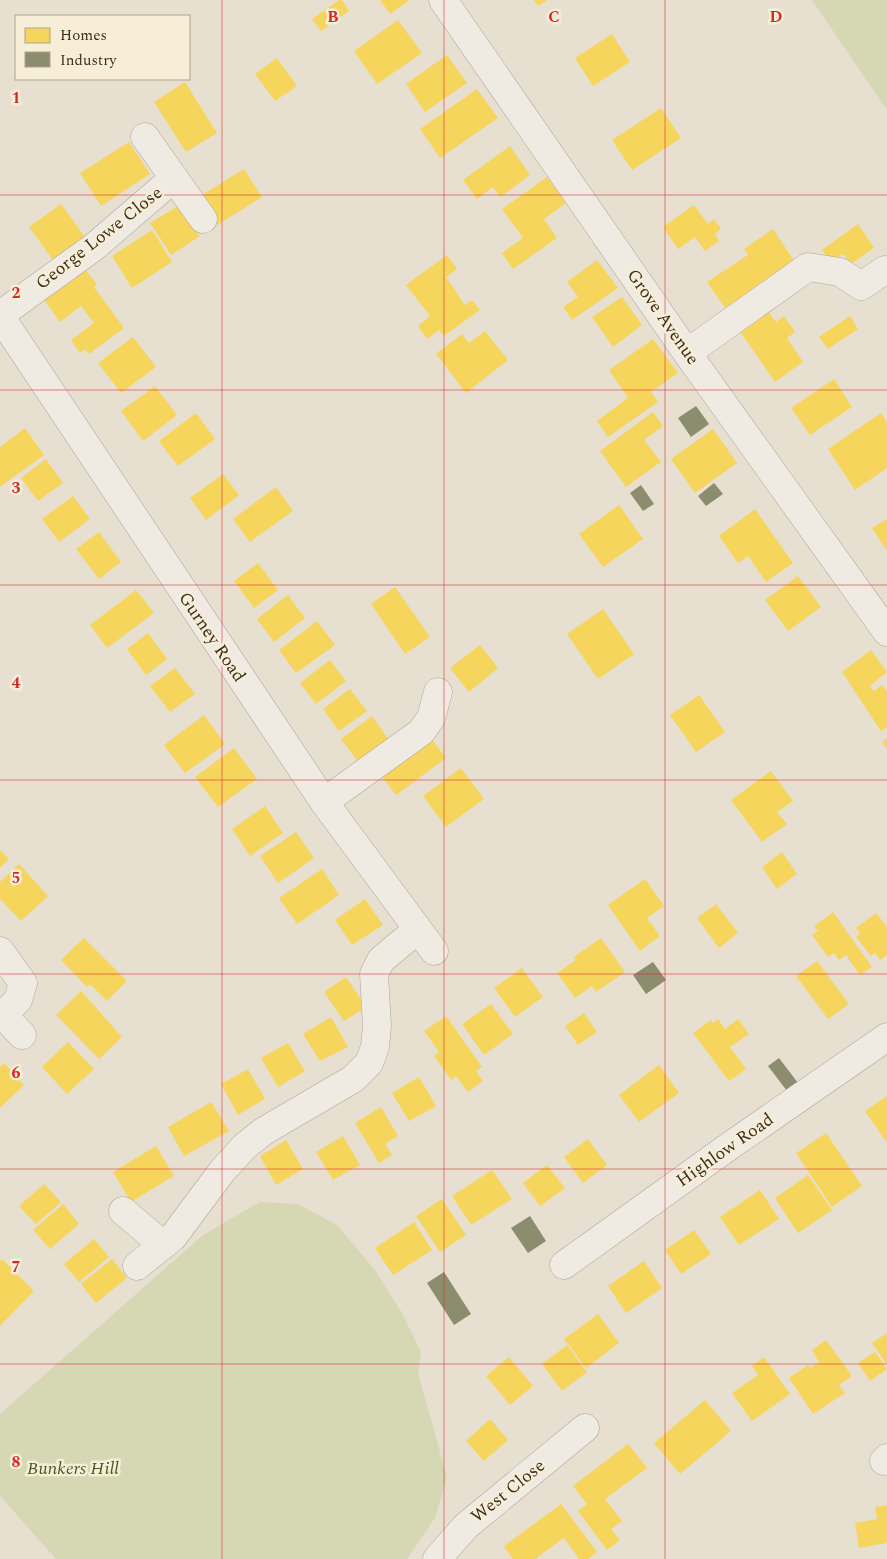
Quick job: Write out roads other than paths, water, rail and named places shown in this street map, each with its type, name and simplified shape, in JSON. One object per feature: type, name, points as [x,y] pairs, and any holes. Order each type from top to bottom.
[{"type":"street","name":"Grove Avenue","points":[[443,0],[687,353],[887,632]]},
{"type":"street","name":"George Lowe Close","points":[[145,137],[203,219]]},
{"type":"street","name":"George Lowe Close","points":[[0,315],[94,246],[174,178]]},
{"type":"street","points":[[687,353],[808,267],[840,272],[861,286],[884,270]]},
{"type":"street","name":"Gurney Road","points":[[0,315],[324,802],[434,951]]},
{"type":"street","points":[[324,802],[421,732],[431,718],[438,692]]},
{"type":"street","points":[[137,1266],[163,1245],[187,1220],[223,1170],[245,1146],[264,1130],[353,1080],[369,1063],[375,1047],[377,1026],[374,974],[381,960],[417,930]]},
{"type":"street","points":[[0,951],[23,983],[18,1000],[2,1017],[22,1035]]},
{"type":"street","name":"Highlow Road","points":[[564,1265],[731,1145],[887,1038]]},
{"type":"street","points":[[123,1211],[163,1245]]},
{"type":"street","name":"West Close","points":[[437,1559],[466,1526],[585,1428]]},
{"type":"park label","name":"Bunkers Hill","points":[[73,1468]]}]
